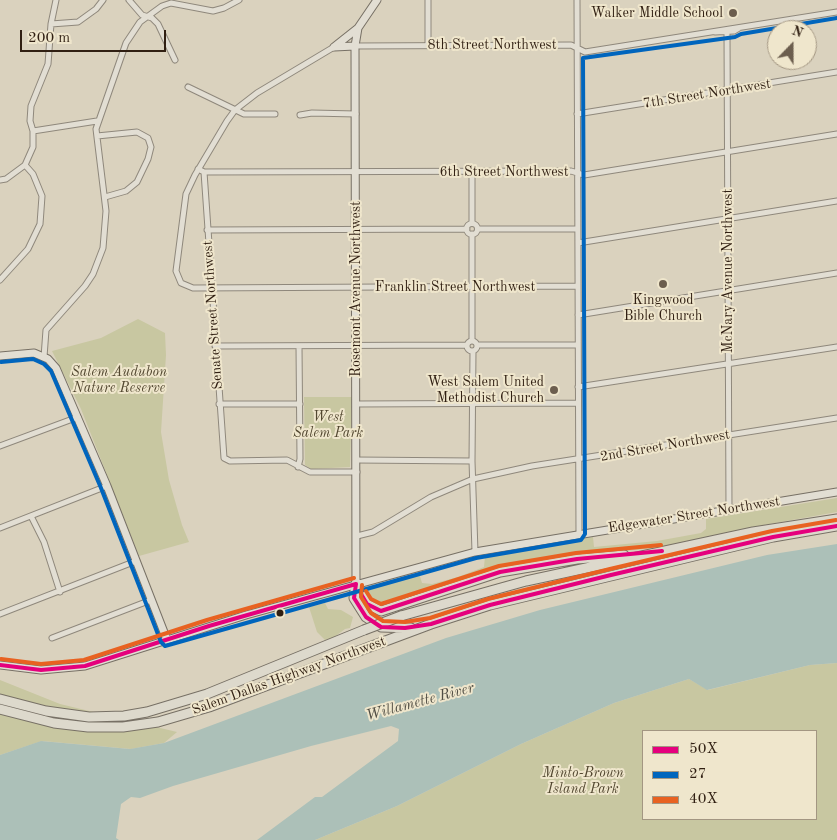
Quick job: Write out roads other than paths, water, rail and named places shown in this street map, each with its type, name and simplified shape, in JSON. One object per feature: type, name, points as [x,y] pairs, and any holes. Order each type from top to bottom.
[{"type":"highway","name":"Salem Dallas Highway Northwest","points":[[0,699],[46,711],[88,717],[124,716],[146,712],[207,694],[401,616],[501,587],[753,532],[837,519]]},
{"type":"highway","name":"Salem Dallas Highway Northwest","points":[[0,709],[54,723],[88,727],[123,727],[158,722],[209,707],[431,624],[490,605],[611,574],[773,537],[837,526]]},
{"type":"highway","points":[[356,584],[367,604],[381,611],[459,584],[508,571],[577,559],[652,553]]},
{"type":"highway","points":[[356,584],[354,598],[358,606],[373,622],[382,627],[397,629],[431,624]]},
{"type":"main road","name":"Rosemont Avenue Northwest","points":[[356,584],[355,46],[358,28],[377,0]]},
{"type":"main road","points":[[334,47],[358,28]]},
{"type":"main road","points":[[334,47],[355,46]]},
{"type":"main road","points":[[0,356],[30,353],[44,356],[56,368],[107,486],[166,640]]},
{"type":"main road","name":"Edgewater Street Northwest","points":[[0,665],[41,670],[85,666],[209,626],[474,552],[837,492]]},
{"type":"street","points":[[0,180],[6,179],[25,165],[33,147],[33,131],[30,121],[31,106],[48,64],[51,24],[56,0]]},
{"type":"street","points":[[51,24],[78,22],[96,9],[103,0]]},
{"type":"street","points":[[129,0],[142,15],[158,24],[175,60]]},
{"type":"street","points":[[44,356],[43,337],[49,324],[84,286],[98,263],[103,248],[106,225],[105,197],[97,136],[97,121],[126,43],[134,28],[162,6],[171,3],[213,11],[224,8],[239,0]]},
{"type":"street","points":[[428,0],[428,46]]},
{"type":"street","points":[[577,0],[579,534]]},
{"type":"street","name":"8th Street Northwest","points":[[715,32],[719,29],[739,28],[837,12]]},
{"type":"street","name":"8th Street Northwest","points":[[355,46],[570,45],[585,52],[715,32],[727,32],[739,28]]},
{"type":"street","name":"McNary Avenue Northwest","points":[[727,32],[729,510]]},
{"type":"street","points":[[198,169],[235,110],[257,93],[334,47]]},
{"type":"street","name":"7th Street Northwest","points":[[577,114],[837,72]]},
{"type":"street","points":[[188,87],[244,114],[275,114]]},
{"type":"street","points":[[300,115],[312,113],[356,114]]},
{"type":"street","points":[[33,131],[97,121]]},
{"type":"street","points":[[97,136],[137,132],[148,138],[151,147],[146,164],[137,182],[126,191],[105,197]]},
{"type":"street","name":"6th Street Northwest","points":[[198,169],[204,172],[571,171],[584,175],[837,134]]},
{"type":"street","points":[[0,280],[28,249],[40,224],[42,196],[33,174],[25,165]]},
{"type":"street","name":"Franklin Street Northwest","points":[[198,169],[184,202],[176,276],[181,283],[189,288],[578,286]]},
{"type":"street","name":"Senate Street Northwest","points":[[204,172],[224,458],[230,461],[287,460],[298,467]]},
{"type":"street","points":[[467,229],[472,223],[472,172]]},
{"type":"street","points":[[578,243],[837,201]]},
{"type":"street","points":[[472,223],[478,229]]},
{"type":"street","points":[[208,230],[467,229],[472,234],[472,340],[467,345],[215,346]]},
{"type":"street","points":[[472,234],[478,229],[578,229]]},
{"type":"street","points":[[578,315],[837,273]]},
{"type":"street","points":[[472,340],[478,345],[578,345]]},
{"type":"street","points":[[467,345],[473,351]]},
{"type":"street","points":[[474,552],[472,461],[473,351],[478,345]]},
{"type":"street","points":[[299,346],[300,459],[298,467],[310,472],[356,472]]},
{"type":"street","points":[[578,387],[837,346]]},
{"type":"street","points":[[356,404],[578,403]]},
{"type":"street","points":[[219,404],[300,404]]},
{"type":"street","points":[[0,446],[78,417]]},
{"type":"street","name":"2nd Street Northwest","points":[[357,536],[373,532],[431,497],[473,479],[527,467],[837,418]]},
{"type":"street","points":[[356,460],[472,461]]},
{"type":"street","points":[[0,528],[107,486]]},
{"type":"street","points":[[31,516],[44,542],[60,592]]},
{"type":"street","points":[[0,614],[136,562]]},
{"type":"street","points":[[52,638],[151,600]]},
{"type":"water","name":"Willamette River","points":[[837,544],[837,663],[810,665],[707,690],[689,679],[614,703],[521,744],[397,806],[315,840],[257,840],[315,797],[322,797],[398,741],[399,729],[391,726],[311,746],[173,786],[140,798],[131,797],[121,804],[116,838],[119,840],[0,840],[0,755],[41,741],[130,749],[164,743],[446,638],[540,610],[767,555]]},
{"type":"place","name":"Walker Middle School","points":[[733,13]]},
{"type":"place","name":"Kingwood Bible Church","points":[[663,284]]},
{"type":"place","name":"West Salem United Methodist Church","points":[[554,390]]},
{"type":"park label","name":"Salem Audubon Nature Reserve","points":[[119,380]]},
{"type":"park label","name":"West Salem Park","points":[[328,426]]},
{"type":"park label","name":"Minto-Brown Island Park","points":[[583,782]]}]
